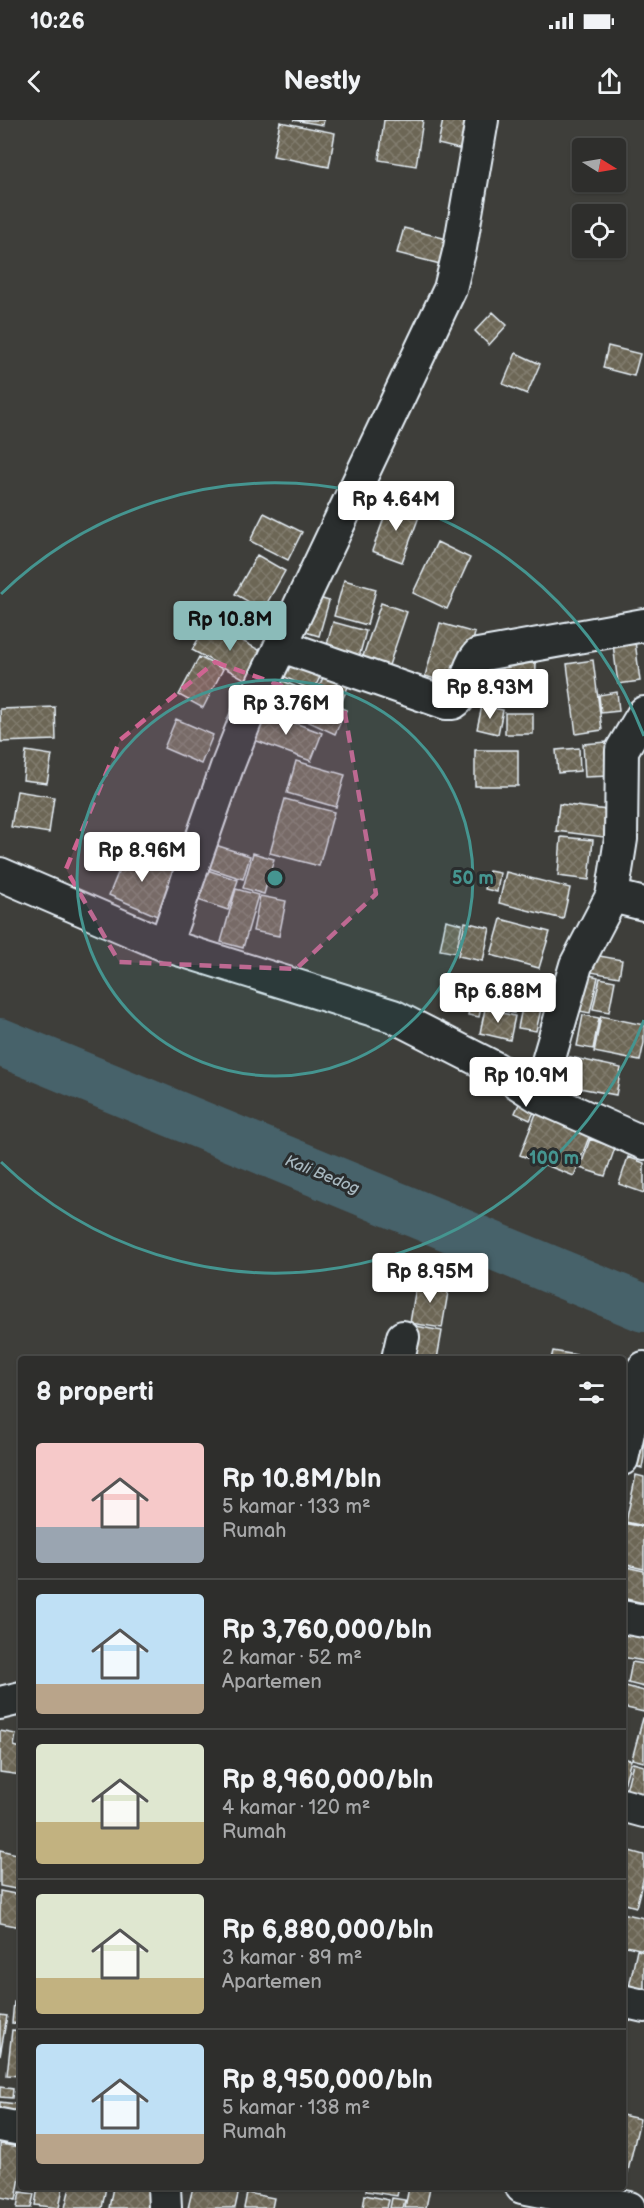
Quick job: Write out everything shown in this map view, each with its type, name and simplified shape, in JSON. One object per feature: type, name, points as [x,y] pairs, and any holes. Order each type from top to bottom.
[{"type":"street","points":[[165,945],[246,719],[450,289],[457,264],[482,120]]},
{"type":"street","points":[[282,646],[446,703],[453,703],[463,694],[470,664],[478,655],[644,625]]},
{"type":"street","points":[[538,1096],[576,965],[612,896],[633,779],[622,750],[644,713]]},
{"type":"street","points":[[0,874],[165,945],[393,1016],[495,1068],[538,1096],[644,1143]]},
{"type":"street","points":[[612,896],[644,904]]},
{"type":"street","points":[[626,1442],[644,1368]]},
{"type":"street","points":[[626,1618],[644,1621]]},
{"type":"street","points":[[0,1703],[18,1699]]},
{"type":"street","points":[[626,1806],[644,1811]]},
{"type":"street","points":[[626,2002],[644,2006]]},
{"type":"street","points":[[0,2125],[18,2128]]},
{"type":"street","points":[[164,2190],[165,2208]]},
{"type":"street","points":[[537,2190],[629,2208]]},
{"type":"highlighted area","points":[[215,662],[344,708],[376,894],[296,969],[119,962],[66,869],[120,740]]},
{"type":"building","points":[[293,120],[324,120],[323,125]]},
{"type":"building","points":[[384,120],[423,120],[416,166],[379,160]]},
{"type":"building","points":[[443,120],[470,120],[463,150],[438,144]]},
{"type":"building","points":[[280,122],[335,133],[329,167],[273,156]]},
{"type":"building","points":[[404,228],[455,241],[448,266],[397,253]]},
{"type":"building","points":[[493,312],[507,325],[489,345],[475,331]]},
{"type":"building","points":[[608,346],[640,354],[634,376],[603,368]]},
{"type":"building","points":[[516,353],[540,364],[527,394],[503,384]]},
{"type":"building","points":[[390,502],[420,514],[402,562],[372,551]]},
{"type":"building","points":[[264,513],[302,532],[288,560],[250,541]]},
{"type":"building","points":[[437,542],[470,558],[447,609],[413,593]]},
{"type":"building","points":[[257,555],[285,571],[263,610],[235,594]]},
{"type":"building","points":[[344,580],[376,589],[367,625],[334,616]]},
{"type":"building","points":[[310,595],[329,601],[319,636],[299,630]]},
{"type":"building","points":[[381,603],[407,612],[385,677],[359,668]]},
{"type":"building","points":[[208,622],[268,655],[252,683],[192,650]]},
{"type":"building","points":[[333,622],[366,631],[357,665],[324,656]]},
{"type":"building","points":[[440,623],[475,633],[461,686],[425,676]]},
{"type":"building","points":[[635,641],[640,681],[618,684],[613,644]]},
{"type":"building","points":[[288,656],[322,673],[313,691],[279,674]]},
{"type":"building","points":[[199,657],[223,669],[203,708],[179,695]]},
{"type":"building","points":[[593,660],[602,730],[576,734],[567,664]]},
{"type":"building","points":[[499,663],[536,663],[535,700],[498,699]]},
{"type":"building","points":[[326,671],[350,682],[341,703],[316,693]]},
{"type":"building","points":[[277,678],[346,710],[335,734],[266,702]]},
{"type":"building","points":[[617,692],[619,711],[601,713],[599,695]]},
{"type":"building","points":[[482,706],[503,710],[498,734],[477,729]]},
{"type":"building","points":[[55,707],[56,740],[1,742],[0,709]]},
{"type":"building","points":[[260,710],[322,733],[311,761],[249,738]]},
{"type":"building","points":[[505,713],[533,713],[533,734],[505,734]]},
{"type":"building","points":[[176,719],[213,735],[201,764],[164,748]]},
{"type":"building","points":[[607,742],[609,776],[585,777],[583,744]]},
{"type":"building","points":[[579,748],[580,771],[558,773],[556,750]]},
{"type":"building","points":[[475,750],[518,750],[518,786],[475,786]]},
{"type":"building","points":[[26,751],[52,755],[47,783],[23,780]]},
{"type":"building","points":[[296,761],[345,775],[336,807],[287,793]]},
{"type":"building","points":[[17,791],[54,797],[49,833],[11,827]]},
{"type":"building","points":[[285,799],[334,812],[319,866],[270,853]]},
{"type":"building","points":[[559,804],[607,810],[604,837],[556,831]]},
{"type":"building","points":[[561,837],[593,840],[589,880],[558,876]]},
{"type":"building","points":[[206,842],[250,856],[243,879],[199,865]]},
{"type":"building","points":[[127,851],[176,871],[157,916],[109,895]]},
{"type":"building","points":[[253,853],[274,859],[264,894],[243,888]]},
{"type":"building","points":[[198,867],[238,880],[228,910],[189,897]]},
{"type":"building","points":[[489,871],[500,873],[497,892],[485,889]]},
{"type":"building","points":[[506,872],[570,888],[563,919],[499,903]]},
{"type":"building","points":[[236,889],[258,895],[243,948],[221,942]]},
{"type":"building","points":[[260,896],[286,901],[279,936],[253,931]]},
{"type":"building","points":[[501,919],[550,932],[539,968],[491,955]]},
{"type":"building","points":[[446,920],[462,924],[456,953],[440,950]]},
{"type":"building","points":[[465,922],[490,928],[483,961],[458,956]]},
{"type":"building","points":[[594,955],[622,960],[619,977],[591,972]]},
{"type":"building","points":[[582,973],[598,977],[590,1013],[574,1010]]},
{"type":"building","points":[[494,978],[520,983],[514,1013],[488,1007]]},
{"type":"building","points":[[600,978],[615,981],[609,1012],[593,1009]]},
{"type":"building","points":[[475,981],[486,984],[479,1017],[468,1015]]},
{"type":"building","points":[[527,983],[546,987],[536,1031],[518,1028]]},
{"type":"building","points":[[485,1009],[515,1016],[510,1040],[480,1033]]},
{"type":"building","points":[[583,1015],[599,1018],[593,1049],[577,1046]]},
{"type":"building","points":[[601,1016],[644,1025],[644,1043],[640,1061],[594,1052]]},
{"type":"building","points":[[570,1057],[621,1068],[616,1095],[564,1085]]},
{"type":"building","points":[[522,1097],[538,1104],[530,1120],[515,1113]]},
{"type":"building","points":[[537,1111],[591,1132],[574,1176],[520,1155]]},
{"type":"building","points":[[590,1139],[615,1148],[605,1176],[580,1168]]},
{"type":"building","points":[[628,1157],[644,1163],[644,1193],[619,1184]]},
{"type":"building","points":[[417,1281],[449,1286],[442,1328],[410,1323]]},
{"type":"building","points":[[416,1326],[442,1331],[438,1356],[411,1356]]},
{"type":"building","points":[[553,1351],[582,1356],[552,1356]]},
{"type":"building","points":[[644,1432],[642,1468],[627,1464]]},
{"type":"building","points":[[636,1475],[644,1477],[644,1526],[626,1522]]},
{"type":"building","points":[[626,1524],[644,1527],[644,1569],[626,1565]]},
{"type":"building","points":[[626,1567],[644,1571],[644,1603],[626,1599]]},
{"type":"building","points":[[626,1628],[644,1632],[644,1661],[626,1658]]},
{"type":"building","points":[[632,1662],[644,1664],[644,1687],[628,1683]]},
{"type":"building","points":[[626,1686],[644,1691],[644,1712],[626,1708]]},
{"type":"building","points":[[644,1718],[644,1762],[632,1759]]},
{"type":"building","points":[[0,1731],[16,1734],[14,1746],[18,1747],[18,1775],[0,1772]]},
{"type":"building","points":[[626,1759],[631,1760],[626,1778]]},
{"type":"building","points":[[633,1763],[644,1766],[644,1808],[626,1803],[626,1790]]},
{"type":"building","points":[[0,1850],[18,1854],[18,1889],[0,1886]]},
{"type":"building","points":[[626,1850],[644,1855],[644,1876],[636,1907],[626,1904]]},
{"type":"building","points":[[0,1891],[18,1894],[18,1926],[0,1923]]},
{"type":"building","points":[[626,1914],[644,1918],[644,1950],[626,1946]]},
{"type":"building","points":[[637,1950],[644,1952],[644,1996],[628,1992]]},
{"type":"building","points":[[14,2002],[18,2003],[18,2024],[12,2023]]},
{"type":"building","points":[[0,2015],[7,2016],[0,2056]]},
{"type":"building","points":[[12,2030],[18,2031],[18,2076],[7,2075]]},
{"type":"building","points":[[0,2087],[13,2089],[12,2098],[0,2097]]},
{"type":"building","points":[[0,2102],[16,2104],[15,2118],[0,2116]]},
{"type":"building","points":[[626,2116],[640,2119],[626,2180]]},
{"type":"building","points":[[0,2144],[18,2147],[16,2200],[0,2197]]},
{"type":"building","points":[[38,2190],[62,2190],[59,2208],[35,2205]]},
{"type":"building","points":[[69,2190],[105,2190],[102,2208],[65,2208]]},
{"type":"building","points":[[112,2190],[153,2190],[150,2208],[109,2208]]},
{"type":"building","points":[[192,2190],[239,2190],[235,2208],[188,2208]]},
{"type":"building","points":[[366,2190],[398,2190],[397,2196]]},
{"type":"building","points":[[408,2190],[429,2190],[426,2208],[405,2208]]},
{"type":"building","points":[[608,2190],[624,2190],[622,2197]]},
{"type":"building","points":[[20,2192],[34,2194],[31,2208],[17,2208]]},
{"type":"building","points":[[247,2193],[274,2198],[272,2208],[244,2208]]},
{"type":"building","points":[[365,2195],[389,2200],[387,2208],[363,2208]]},
{"type":"building","points":[[392,2198],[405,2200],[403,2208],[390,2208]]},
{"type":"waterway","name":"Kali Bedog","points":[[0,1042],[644,1308]]}]
